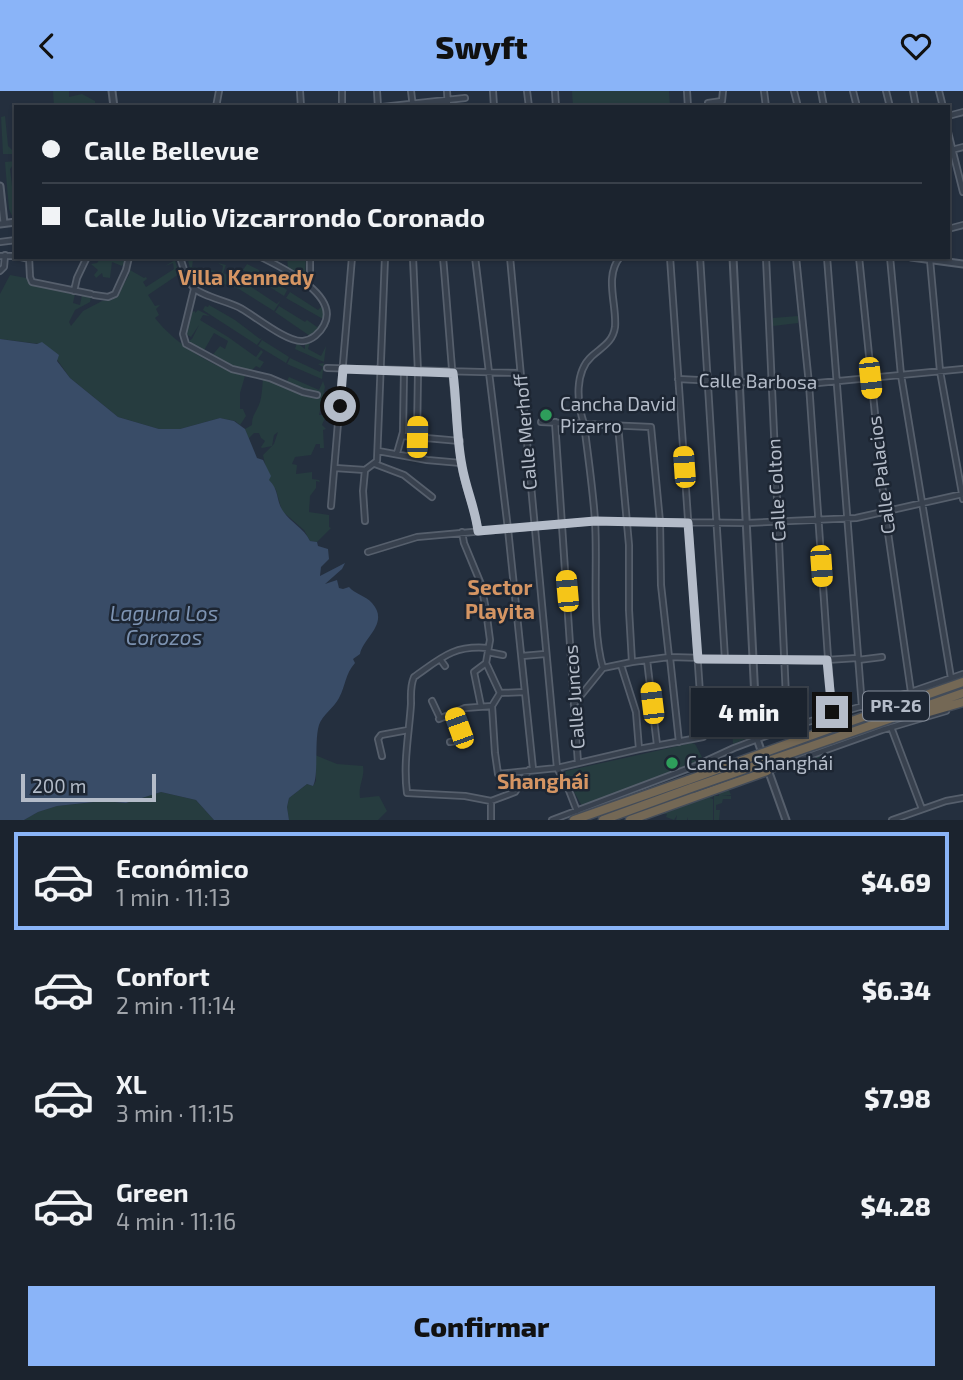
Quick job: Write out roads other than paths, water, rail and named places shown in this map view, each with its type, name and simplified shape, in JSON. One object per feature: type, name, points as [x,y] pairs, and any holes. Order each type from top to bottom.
[{"type":"highway","name":"PR-26","points":[[603,820],[829,729],[963,682]]},
{"type":"highway","name":"PR-26","points":[[576,816],[832,739],[963,693]]},
{"type":"highway","points":[[905,714],[919,715],[963,703]]},
{"type":"highway","points":[[630,820],[767,771]]},
{"type":"street","points":[[411,91],[412,105],[465,98]]},
{"type":"street","points":[[447,91],[448,105]]},
{"type":"street","points":[[708,103],[722,101],[723,91]]},
{"type":"street","points":[[764,91],[766,105]]},
{"type":"street","points":[[761,105],[765,100]]},
{"type":"street","points":[[963,148],[950,150],[963,192]]},
{"type":"street","points":[[0,186],[2,223]]},
{"type":"street","points":[[0,271],[4,267],[3,256]]},
{"type":"street","points":[[29,259],[32,282],[108,297],[115,294],[129,259]]},
{"type":"street","points":[[74,291],[87,259]]},
{"type":"street","points":[[181,259],[194,289],[232,303],[293,340],[312,338],[319,333],[327,317],[323,299],[307,285],[264,259]]},
{"type":"street","points":[[307,285],[310,259]]},
{"type":"street","points":[[331,506],[352,259]]},
{"type":"street","points":[[335,468],[365,470],[375,464],[378,451],[385,259]]},
{"type":"street","points":[[413,259],[418,372],[417,437]]},
{"type":"street","points":[[443,259],[461,463],[478,531]]},
{"type":"street","points":[[475,259],[522,656],[531,769],[515,792],[491,801],[465,796],[407,793],[405,778],[414,677],[453,650],[488,650],[503,655]]},
{"type":"street","name":"Calle Merhoff","points":[[510,259],[556,768],[568,788],[576,816]]},
{"type":"street","points":[[603,668],[598,625],[595,521],[584,423],[580,412],[580,377],[589,358],[607,344],[613,334],[615,324],[612,278],[619,259]]},
{"type":"street","points":[[500,693],[492,706],[497,772],[501,775],[531,769],[556,768],[703,737],[670,259]]},
{"type":"street","points":[[700,259],[725,659]]},
{"type":"street","points":[[733,259],[757,739],[786,820]]},
{"type":"street","name":"Calle Colton","points":[[766,259],[789,721]]},
{"type":"street","points":[[796,259],[809,384],[832,715]]},
{"type":"street","points":[[827,259],[862,707]]},
{"type":"street","name":"Calle Palacios","points":[[859,259],[885,512],[911,692]]},
{"type":"street","points":[[890,259],[901,375],[951,678]]},
{"type":"street","points":[[924,259],[963,264]]},
{"type":"street","points":[[368,551],[417,537],[595,521],[747,523],[846,518],[963,496],[940,371],[930,260]]},
{"type":"street","points":[[194,289],[183,334],[186,344],[232,369],[317,395]]},
{"type":"street","points":[[327,368],[520,373]]},
{"type":"street","name":"Calle Barbosa","points":[[678,379],[809,384],[963,369]]},
{"type":"street","points":[[397,453],[403,436],[404,371]]},
{"type":"street","points":[[541,422],[650,427],[660,522],[661,585],[679,742]]},
{"type":"street","name":"Calle Juncos","points":[[555,422],[578,763]]},
{"type":"street","points":[[618,425],[627,521],[632,662]]},
{"type":"street","points":[[403,436],[460,441]]},
{"type":"street","points":[[378,451],[461,463]]},
{"type":"street","points":[[375,464],[404,475],[432,497]]},
{"type":"street","points":[[365,470],[365,521]]},
{"type":"street","points":[[462,532],[482,589],[488,624],[486,663],[500,693]]},
{"type":"street","points":[[522,656],[545,654]]},
{"type":"street","points":[[574,704],[603,668],[632,662],[669,658],[784,661],[882,657]]},
{"type":"street","points":[[440,659],[445,666]]},
{"type":"street","points":[[648,660],[657,745]]},
{"type":"street","points":[[481,706],[474,672],[486,663]]},
{"type":"street","points":[[621,664],[636,712],[639,749]]},
{"type":"street","points":[[552,820],[576,816],[757,739],[963,674]]},
{"type":"street","points":[[500,693],[525,692]]},
{"type":"street","points":[[432,701],[440,718],[465,708],[492,706]]},
{"type":"street","points":[[767,771],[963,703]]},
{"type":"street","points":[[450,742],[462,740],[461,728],[453,714]]},
{"type":"street","points":[[891,727],[922,809]]},
{"type":"street","points":[[382,756],[378,740],[381,734],[408,730]]},
{"type":"street","points":[[892,820],[963,798]]},
{"type":"street","points":[[491,801],[491,820]]},
{"type":"water","name":"Laguna Los Corozos","points":[[0,339],[37,344],[42,342],[59,355],[57,361],[70,378],[118,417],[159,429],[180,429],[220,418],[234,421],[245,429],[257,458],[263,460],[283,511],[310,541],[328,549],[329,559],[321,567],[320,576],[345,563],[325,584],[337,580],[339,588],[349,587],[370,601],[377,610],[374,630],[360,654],[353,659],[355,663],[349,671],[339,698],[319,725],[315,781],[313,786],[307,784],[289,798],[289,820],[214,820],[196,800],[161,792],[126,803],[103,801],[57,806],[24,820],[0,820]]},
{"type":"place","name":"Cancha David Pizarro","points":[[546,415]]},
{"type":"place","name":"Cancha Shanghái","points":[[672,763]]},
{"type":"district","name":"Villa Kennedy","points":[[246,278]]},
{"type":"district","name":"Sector Playita","points":[[500,600]]},
{"type":"district","name":"Shanghái","points":[[543,782]]}]
